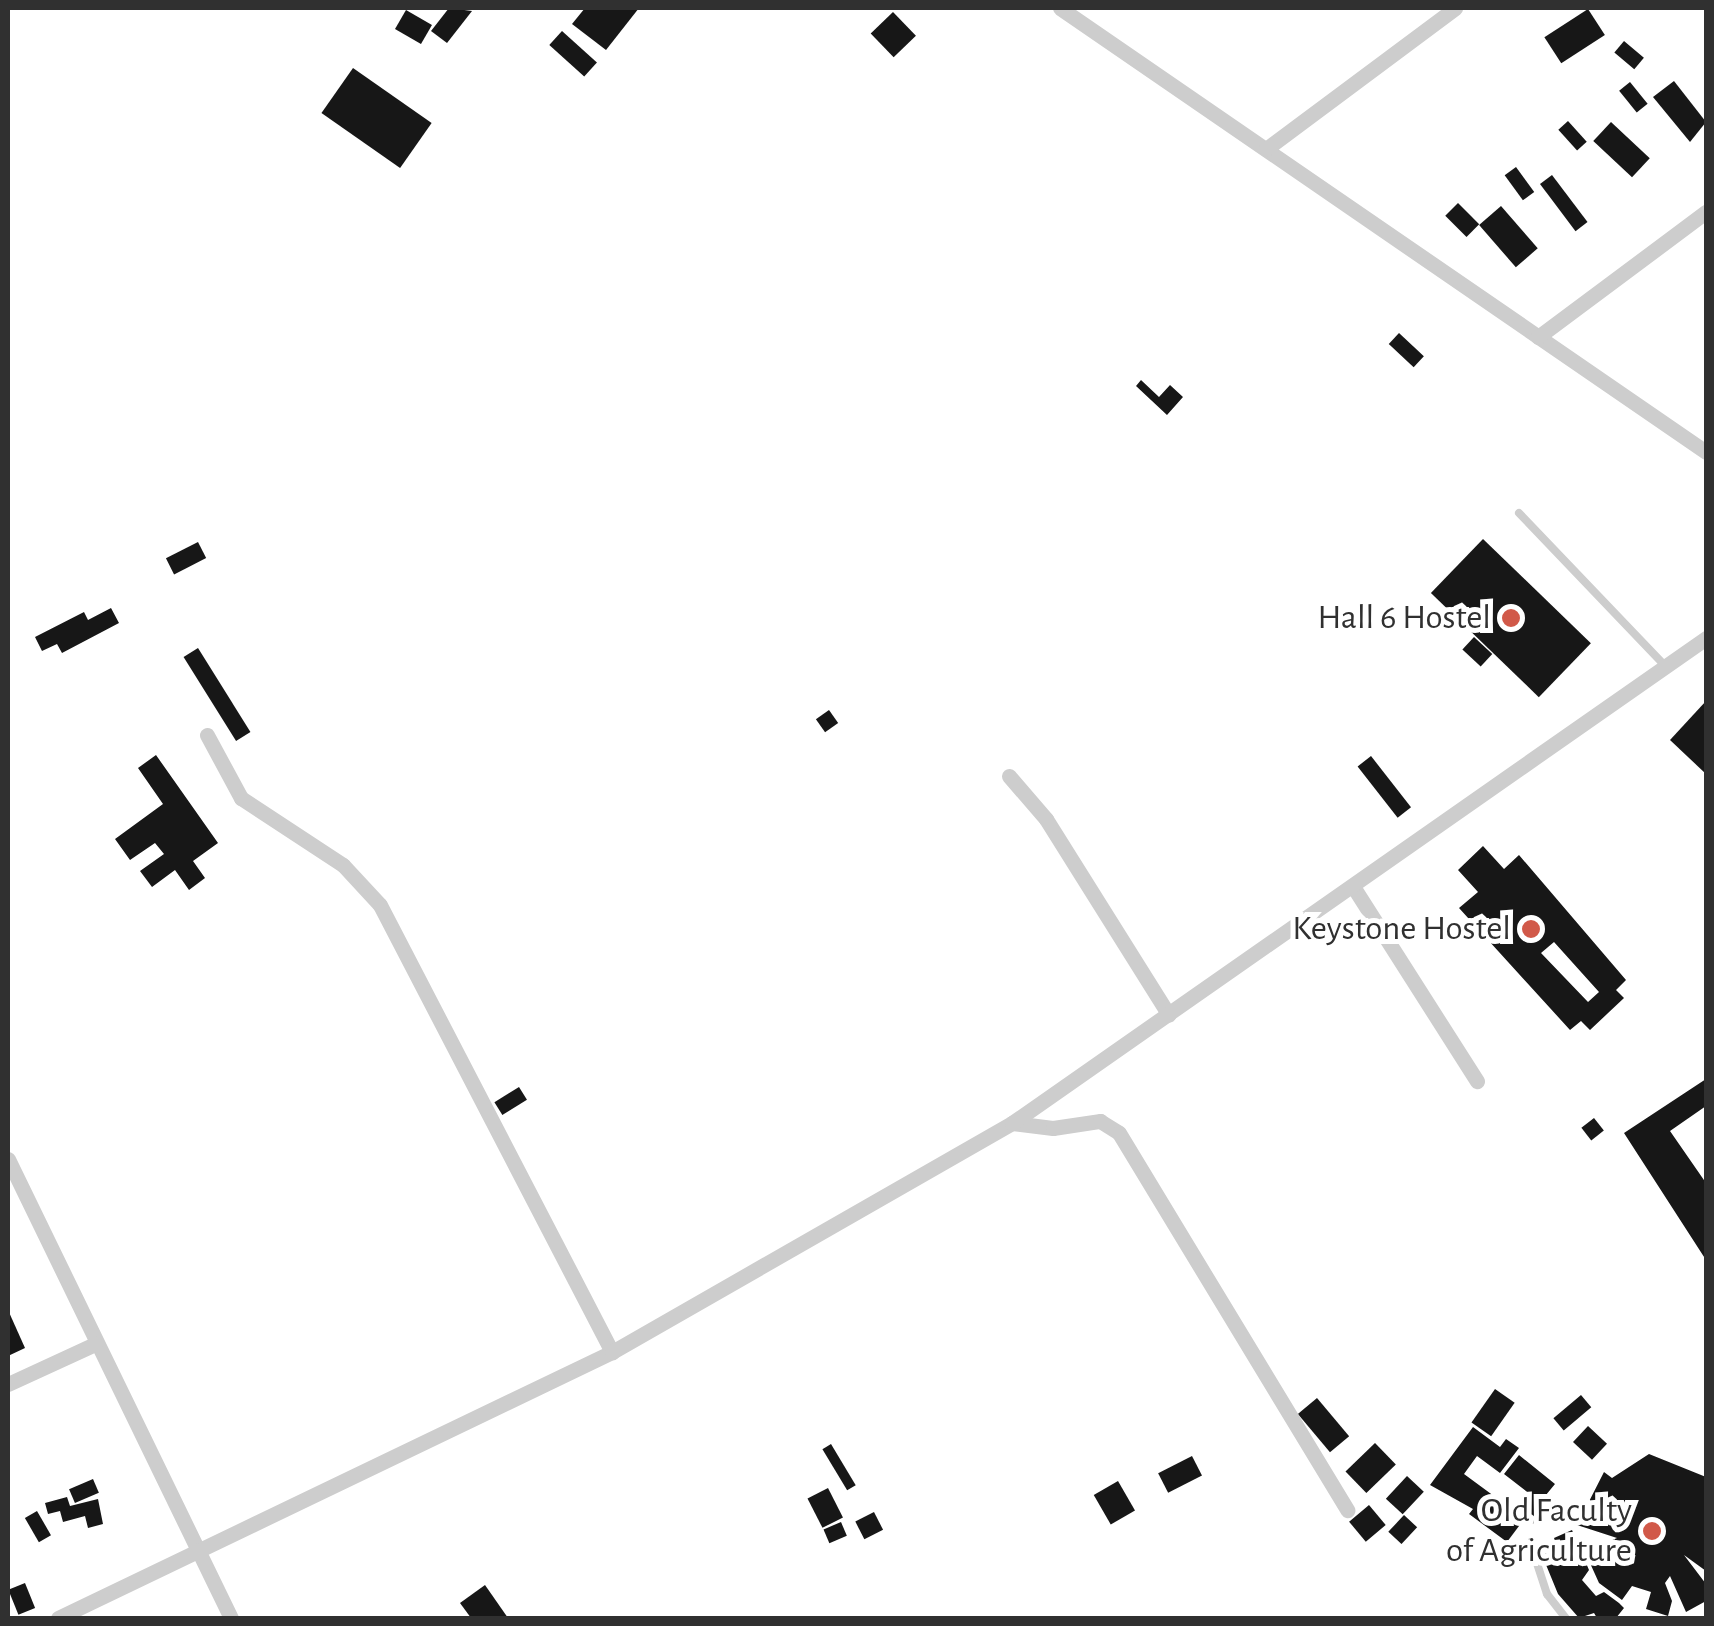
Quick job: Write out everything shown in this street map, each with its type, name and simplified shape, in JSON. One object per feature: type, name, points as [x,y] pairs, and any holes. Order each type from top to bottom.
[{"type":"street","points":[[1060,8],[1706,452]]},
{"type":"street","points":[[1266,150],[1455,8]]},
{"type":"street","points":[[1538,337],[1706,212]]},
{"type":"street","points":[[65,1617],[196,1550],[612,1352],[1012,1123],[1354,888],[1706,638]]},
{"type":"street","points":[[207,735],[241,798],[343,865],[380,905],[612,1352]]},
{"type":"street","points":[[1009,776],[1046,819],[1169,1014]]},
{"type":"street","points":[[1354,888],[1476,1081]]},
{"type":"street","points":[[1012,1123],[1053,1128],[1100,1121],[1119,1133],[1347,1510]]},
{"type":"street","points":[[8,1159],[94,1344],[231,1618]]},
{"type":"street","points":[[8,1384],[94,1344]]},
{"type":"lane","points":[[1519,513],[1666,666]]},
{"type":"lane","points":[[1530,1542],[1548,1594],[1566,1618]]},
{"type":"building","points":[[449,8],[472,11],[447,43],[431,31]]},
{"type":"building","points":[[585,8],[639,8],[606,50],[572,24]]},
{"type":"building","points":[[1588,9],[1605,35],[1561,63],[1544,37]]},
{"type":"building","points":[[406,10],[432,25],[421,44],[395,29]]},
{"type":"building","points":[[893,12],[916,36],[894,57],[871,34]]},
{"type":"building","points":[[562,31],[597,62],[584,77],[549,45]]},
{"type":"building","points":[[1624,41],[1644,58],[1634,69],[1614,52]]},
{"type":"building","points":[[353,68],[432,123],[400,168],[321,113]]},
{"type":"building","points":[[1674,81],[1706,122],[1690,142],[1653,97]]},
{"type":"building","points":[[1630,82],[1648,104],[1637,113],[1619,91]]},
{"type":"building","points":[[1568,121],[1587,142],[1577,151],[1558,130]]},
{"type":"building","points":[[1611,122],[1650,158],[1632,177],[1593,141]]},
{"type":"building","points":[[1516,167],[1534,192],[1523,200],[1505,175]]},
{"type":"building","points":[[1552,175],[1588,222],[1576,231],[1540,184]]},
{"type":"building","points":[[1458,203],[1479,224],[1466,237],[1445,216]]},
{"type":"building","points":[[1501,206],[1538,248],[1516,267],[1479,225]]},
{"type":"building","points":[[1399,333],[1424,356],[1414,367],[1389,344]]},
{"type":"building","points":[[1141,380],[1159,397],[1170,385],[1183,397],[1167,415],[1136,386]]},
{"type":"building","name":"Hall 6 Hostel","points":[[1483,539],[1591,643],[1539,697],[1431,593]]},
{"type":"building","points":[[198,542],[206,558],[174,574],[166,558]]},
{"type":"building","points":[[111,608],[119,623],[62,653],[57,644],[42,651],[35,637],[84,612],[88,620]]},
{"type":"building","points":[[1474,637],[1492,654],[1481,666],[1462,649]]},
{"type":"building","points":[[198,648],[250,732],[236,741],[184,657]]},
{"type":"building","points":[[1706,701],[1706,774],[1670,740]]},
{"type":"building","points":[[829,710],[838,723],[825,732],[816,719]]},
{"type":"building","points":[[156,755],[218,843],[193,861],[205,878],[189,890],[175,870],[152,887],[140,871],[164,854],[155,843],[130,860],[115,839],[163,804],[138,768]]},
{"type":"building","points":[[1371,756],[1411,807],[1398,818],[1358,766]]},
{"type":"building","name":"Keystone Hostel","points":[[1483,846],[1504,869],[1519,855],[1626,980],[1616,990],[1624,998],[1590,1030],[1581,1021],[1570,1030],[1459,908],[1478,892],[1458,870]],"holes":[[[1554,942],[1599,992],[1588,1002],[1541,953]]]},
{"type":"building","points":[[1706,1079],[1706,1106],[1670,1131],[1706,1183],[1706,1260],[1624,1133]]},
{"type":"building","points":[[519,1087],[527,1100],[502,1115],[494,1102]]},
{"type":"building","points":[[1594,1118],[1604,1131],[1591,1140],[1581,1128]]},
{"type":"building","points":[[8,1310],[25,1348],[8,1356]]},
{"type":"building","points":[[1495,1389],[1515,1403],[1491,1436],[1471,1423]]},
{"type":"building","points":[[1581,1395],[1591,1407],[1564,1430],[1553,1418]]},
{"type":"building","points":[[1317,1398],[1349,1436],[1330,1452],[1298,1414]]},
{"type":"building","points":[[1588,1426],[1607,1444],[1592,1460],[1573,1442]]},
{"type":"building","points":[[1473,1427],[1500,1447],[1506,1439],[1519,1448],[1500,1473],[1477,1456],[1464,1474],[1517,1513],[1531,1495],[1504,1474],[1519,1455],[1555,1484],[1541,1501],[1549,1495],[1575,1518],[1570,1524],[1549,1505],[1533,1524],[1525,1518],[1507,1542],[1469,1514],[1473,1509],[1430,1485]]},
{"type":"building","points":[[1375,1443],[1396,1465],[1366,1493],[1346,1471]]},
{"type":"building","points":[[831,1444],[856,1485],[847,1490],[822,1449]]},
{"type":"building","name":"Old Faculty of Agriculture","points":[[1649,1454],[1706,1477],[1706,1571],[1684,1555],[1706,1584],[1706,1601],[1686,1612],[1670,1576],[1665,1583],[1672,1601],[1668,1616],[1646,1609],[1651,1592],[1632,1586],[1622,1600],[1599,1583],[1585,1552],[1617,1538],[1577,1525],[1604,1472],[1612,1478]]},
{"type":"building","points":[[1192,1456],[1202,1476],[1168,1493],[1158,1473]]},
{"type":"building","points":[[1407,1476],[1424,1492],[1403,1514],[1386,1499]]},
{"type":"building","points":[[93,1479],[99,1493],[75,1503],[69,1489]]},
{"type":"building","points":[[1118,1481],[1135,1510],[1111,1524],[1094,1495]]},
{"type":"building","points":[[828,1488],[843,1517],[822,1528],[808,1498]]},
{"type":"building","points":[[67,1497],[70,1506],[98,1499],[103,1524],[88,1528],[85,1516],[63,1522],[60,1511],[48,1514],[45,1503]]},
{"type":"building","points":[[1369,1505],[1386,1525],[1366,1542],[1349,1522]]},
{"type":"building","points":[[37,1511],[51,1535],[39,1542],[25,1518]]},
{"type":"building","points":[[874,1512],[883,1530],[864,1539],[855,1522]]},
{"type":"building","points":[[1404,1515],[1417,1527],[1401,1544],[1388,1532]]},
{"type":"building","points":[[841,1522],[847,1536],[829,1543],[824,1529]]},
{"type":"building","points":[[1572,1530],[1589,1570],[1582,1580],[1596,1596],[1604,1592],[1624,1608],[1616,1618],[1597,1618],[1594,1613],[1579,1618],[1558,1594],[1542,1555],[1558,1549],[1554,1538]]},
{"type":"building","points":[[25,1583],[35,1608],[18,1615],[8,1590]]},
{"type":"building","points":[[485,1585],[508,1618],[471,1618],[460,1603]]},
{"type":"place","name":"Hall 6 Hostel","points":[[1511,618]]},
{"type":"place","name":"Keystone Hostel","points":[[1531,929]]},
{"type":"place","name":"Old Faculty of Agriculture","points":[[1652,1531]]}]
